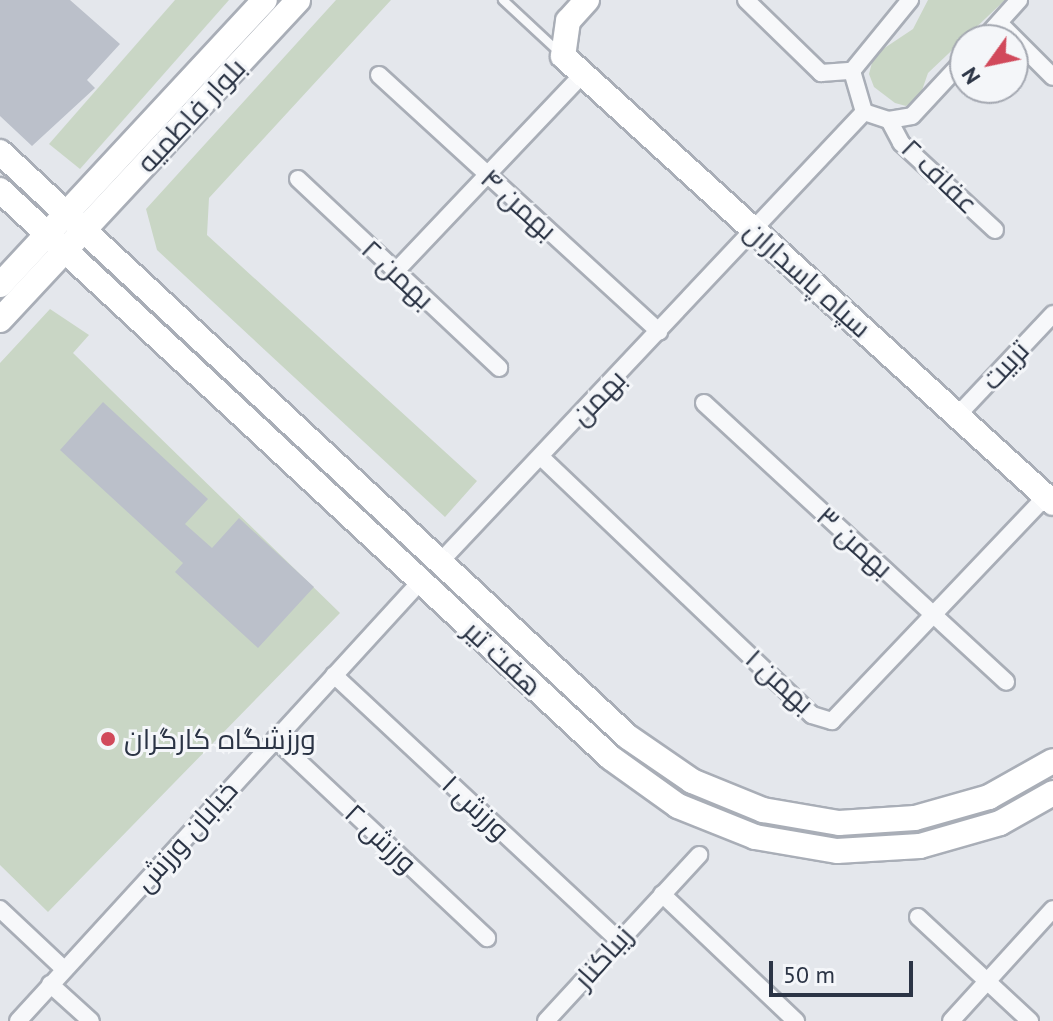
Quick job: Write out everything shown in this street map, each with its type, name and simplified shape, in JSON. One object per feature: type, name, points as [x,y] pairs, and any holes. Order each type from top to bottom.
[{"type":"main road","name":"بلوار فاطمیه","points":[[75,222],[265,0]]},
{"type":"main road","name":"بلوار فاطمیه","points":[[75,222],[298,0]]},
{"type":"main road","points":[[563,56],[568,21],[587,0]]},
{"type":"main road","name":"سپاه پاسداران","points":[[563,56],[1049,500]]},
{"type":"main road","name":"هفت تیر","points":[[0,152],[628,737],[692,781],[763,810],[839,823],[915,818],[989,797],[1053,761]]},
{"type":"main road","name":"هفت تیر","points":[[0,190],[611,758],[678,806],[755,837],[837,851],[920,846],[1000,823],[1053,793]]},
{"type":"main road","points":[[0,320],[56,242],[75,222]]},
{"type":"main road","points":[[0,285],[56,242]]},
{"type":"street","points":[[746,0],[821,73],[852,71],[910,0]]},
{"type":"street","points":[[1019,0],[999,23],[1053,77]]},
{"type":"street","points":[[852,71],[864,112],[889,120],[912,116],[949,76]]},
{"type":"street","points":[[395,272],[583,74]]},
{"type":"street","name":"بهمن ۴","points":[[379,75],[659,332]]},
{"type":"street","name":"بهمن","points":[[440,562],[755,232],[864,112]]},
{"type":"street","name":"عفاف ۲","points":[[889,120],[901,143],[995,230]]},
{"type":"street","name":"بهمن ۲","points":[[298,179],[499,368]]},
{"type":"street","name":"تربیت","points":[[957,416],[1053,314]]},
{"type":"street","name":"بهمن ۳","points":[[704,403],[1006,682]]},
{"type":"street","name":"بهمن ۱","points":[[541,457],[812,715],[832,721],[933,614],[1049,500]]},
{"type":"street","name":"خیابان ورزش","points":[[18,1021],[420,582]]},
{"type":"street","name":"ورزش ۱","points":[[334,675],[617,939]]},
{"type":"street","name":"ورزش ۲","points":[[275,739],[487,938]]},
{"type":"street","name":"زیباکنار","points":[[546,1021],[617,939],[699,855]]},
{"type":"street","points":[[662,894],[796,1021]]},
{"type":"street","points":[[0,909],[64,969]]},
{"type":"street","points":[[951,1021],[1053,909]]},
{"type":"street","points":[[918,917],[1030,1021]]},
{"type":"street","points":[[50,984],[91,1021]]},
{"type":"lane","points":[[503,0],[563,56]]},
{"type":"green space","points":[[175,0],[229,0],[80,169],[49,144]]},
{"type":"green space","points":[[336,0],[391,0],[209,198],[207,235],[477,481],[445,517],[157,250],[146,209]]},
{"type":"green space","points":[[928,0],[1005,0],[980,24],[949,24],[949,53],[928,73],[920,96],[906,106],[895,103],[874,87],[869,74],[874,55],[913,29]]},
{"type":"green space","name":"ورزشگاه کارگران","points":[[50,309],[89,335],[73,353],[340,613],[48,912],[0,865],[0,363]]},
{"type":"building","points":[[0,0],[70,0],[120,44],[87,80],[95,88],[32,146],[0,116]]},
{"type":"building","points":[[103,402],[208,499],[185,524],[212,548],[239,518],[314,587],[258,648],[175,572],[183,563],[60,450]]},
{"type":"place","name":"ورزشگاه کارگران","points":[[108,739]]}]
